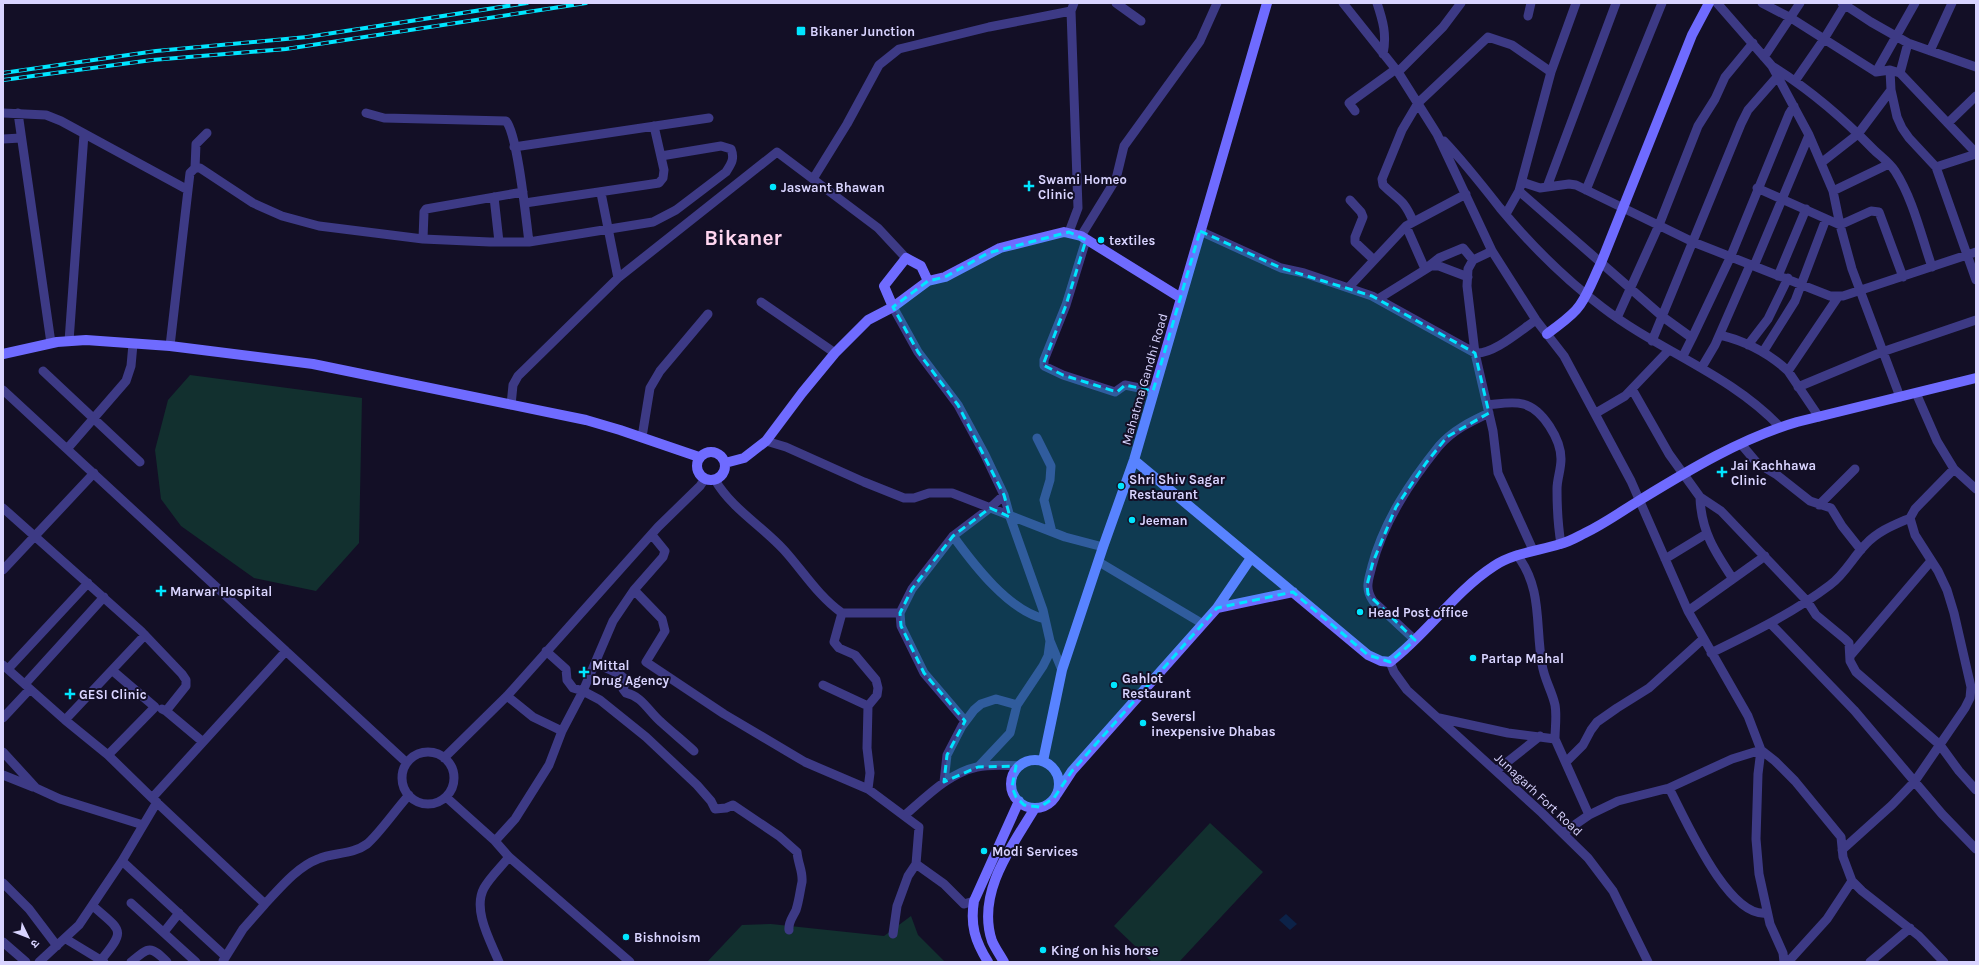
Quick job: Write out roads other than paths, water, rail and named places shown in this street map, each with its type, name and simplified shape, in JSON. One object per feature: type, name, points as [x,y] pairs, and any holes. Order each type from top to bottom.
[{"type":"street","points":[[1116,3],[1141,21]]},
{"type":"street","points":[[1154,391],[1125,385],[1114,392],[1063,375],[1044,366],[1044,360],[1066,305],[1083,238],[1116,179],[1124,146],[1200,41],[1217,3]]},
{"type":"street","name":"Mahatma Gandhi Road","points":[[1043,762],[1062,670],[1134,460],[1267,3]]},
{"type":"street","points":[[1343,3],[1397,71],[1418,103],[1437,134],[1492,251],[1536,320],[1564,356],[1596,413],[1640,500],[1688,611],[1748,716],[1761,750],[1758,774],[1756,839],[1759,874],[1767,913],[1783,953],[1784,962]]},
{"type":"street","points":[[1377,3],[1386,31],[1386,41],[1383,54]]},
{"type":"street","points":[[1355,111],[1349,102],[1397,71],[1443,27],[1462,3]]},
{"type":"street","points":[[1528,16],[1531,3]]},
{"type":"street","points":[[1506,214],[1520,186],[1551,72],[1576,3]]},
{"type":"street","points":[[1548,187],[1616,3]]},
{"type":"street","points":[[1586,190],[1662,3]]},
{"type":"street","points":[[1547,334],[1571,315],[1586,295],[1601,263],[1692,34],[1709,3]]},
{"type":"street","points":[[1717,3],[1772,66],[1795,81],[1858,134],[1894,170],[1909,199],[1932,267]]},
{"type":"street","points":[[1762,3],[1791,18],[1876,72],[1890,70],[1900,73],[1976,154],[1936,167]]},
{"type":"street","points":[[1764,57],[1800,3]]},
{"type":"street","points":[[1876,72],[1915,3]]},
{"type":"street","points":[[1930,51],[1952,3]]},
{"type":"street","points":[[1795,81],[1824,39],[1844,4],[1897,37],[1930,51],[1976,67]]},
{"type":"street","points":[[813,179],[847,124],[879,65],[899,48],[1073,7],[1078,208],[1069,232]]},
{"type":"street","points":[[1425,269],[1406,206],[1383,185],[1382,179],[1402,130],[1418,103],[1488,37],[1512,45],[1551,72]]},
{"type":"street","points":[[1900,73],[1908,42]]},
{"type":"street","points":[[1617,318],[1631,290],[1659,225],[1698,126],[1715,99],[1725,77],[1753,43]]},
{"type":"street","points":[[1772,66],[1809,135],[1833,192],[1840,225],[1859,290],[1900,397]]},
{"type":"street","points":[[1890,70],[1890,90],[1897,117],[1909,138],[1936,167],[1976,280]]},
{"type":"street","points":[[1652,341],[1741,124],[1752,106],[1777,77]]},
{"type":"street","points":[[1821,163],[1858,134],[1890,90]]},
{"type":"street","points":[[1948,123],[1976,96]]},
{"type":"street","points":[[1682,356],[1730,258],[1789,114],[1794,106]]},
{"type":"street","points":[[3,112],[46,115],[188,190]]},
{"type":"street","points":[[18,113],[51,343]]},
{"type":"street","points":[[366,113],[384,118],[506,121],[510,126],[525,204],[529,242]]},
{"type":"street","points":[[514,147],[709,118]]},
{"type":"street","points":[[525,204],[659,183],[663,178],[664,170],[654,126]]},
{"type":"street","points":[[170,346],[190,173],[195,168],[196,144],[207,133]]},
{"type":"street","points":[[69,341],[84,134]]},
{"type":"street","points":[[1437,134],[1467,165],[1529,240],[1586,295],[1652,341],[1702,367],[1760,408],[1780,427]]},
{"type":"street","points":[[1702,367],[1720,335],[1752,266],[1809,135]]},
{"type":"street","points":[[3,139],[21,138]]},
{"type":"street","points":[[195,168],[200,168],[253,203],[282,216],[319,226],[423,239],[529,242],[609,231],[653,222],[665,217],[726,172],[732,163],[734,156],[731,149],[721,146],[661,156]]},
{"type":"street","points":[[511,405],[513,385],[518,376],[618,278],[777,152],[878,228],[906,258],[921,266],[928,281]]},
{"type":"street","points":[[1833,192],[1889,164]]},
{"type":"street","points":[[1520,186],[1540,188],[1569,184],[1586,190],[1693,242],[1730,258],[1838,297],[1976,252]]},
{"type":"street","points":[[1520,186],[1631,290],[1663,317],[1692,338]]},
{"type":"street","points":[[1758,188],[1840,225],[1871,211],[1879,212],[1882,215],[1903,276]]},
{"type":"street","points":[[423,239],[423,217],[426,209],[522,192]]},
{"type":"street","points":[[601,193],[618,278]]},
{"type":"street","points":[[1349,287],[1410,223],[1466,194]]},
{"type":"street","points":[[494,197],[499,242]]},
{"type":"street","points":[[1350,200],[1361,212],[1362,217],[1355,237],[1355,242],[1374,260]]},
{"type":"street","points":[[1748,345],[1768,319],[1806,209]]},
{"type":"street","points":[[1763,352],[1790,311],[1826,219]]},
{"type":"street","points":[[725,463],[744,458],[766,441],[802,393],[835,353],[868,320],[893,307],[928,281],[945,277],[1000,248],[1057,233],[1069,232],[1083,238],[1181,298]]},
{"type":"street","points":[[1200,232],[1282,268],[1349,287],[1378,299],[1475,353],[1485,352],[1496,347],[1536,320]]},
{"type":"street","points":[[1378,299],[1425,269],[1438,258],[1463,248],[1473,260]]},
{"type":"street","points":[[1492,251],[1473,260],[1469,265],[1467,286],[1475,353],[1495,442],[1496,465],[1498,473],[1533,550]]},
{"type":"street","points":[[906,258],[884,286],[893,307],[918,352],[958,405],[985,455],[1004,495],[1010,517],[1045,619],[1050,641],[1062,670]]},
{"type":"street","points":[[1425,269],[1439,266],[1468,277]]},
{"type":"street","points":[[1788,371],[1838,297]]},
{"type":"street","points":[[761,302],[835,353]]},
{"type":"street","points":[[642,437],[650,388],[660,371],[708,314]]},
{"type":"street","points":[[1798,387],[1882,352],[1976,320]]},
{"type":"street","points":[[1720,335],[1748,345],[1778,361],[1788,371],[1819,416]]},
{"type":"street","points":[[3,354],[51,343],[69,341],[170,346],[313,364],[586,420],[642,437],[699,457]]},
{"type":"street","points":[[67,449],[126,380],[131,366],[133,344]]},
{"type":"street","points":[[1596,413],[1612,404],[1632,389],[1669,350]]},
{"type":"street","points":[[43,371],[140,462]]},
{"type":"street","points":[[1134,460],[1368,655],[1380,661],[1390,662],[1415,640],[1470,585],[1495,565],[1517,555],[1561,544],[1586,533],[1683,475],[1741,444],[1780,427],[1819,416],[1976,378]]},
{"type":"street","points":[[1632,389],[1654,429],[1683,475],[1700,497],[1721,511],[1807,601],[1816,615],[1849,644],[1853,667],[1860,676],[1940,745],[1959,772],[1976,790]]},
{"type":"street","points":[[3,390],[408,763]]},
{"type":"street","points":[[1916,393],[1937,441],[1954,469],[1975,485]]},
{"type":"street","points":[[1415,640],[1373,601],[1368,594],[1367,585],[1378,547],[1396,507],[1439,446],[1447,437],[1488,408],[1517,402],[1526,404],[1540,415],[1552,433],[1559,448],[1561,458],[1557,491],[1561,544]]},
{"type":"street","points":[[1037,438],[1051,466],[1050,480],[1044,500],[1052,532]]},
{"type":"street","points":[[766,441],[786,447],[857,479],[904,498],[914,498],[929,492],[952,493],[1010,517],[1075,540],[1103,547]]},
{"type":"street","points":[[1741,444],[1757,463],[1777,475],[1810,502],[1831,508],[1842,526],[1861,550]]},
{"type":"street","points":[[704,453],[717,453],[722,457],[725,463],[725,470],[721,476],[715,480],[704,480],[698,472],[696,464],[699,457],[704,453]]},
{"type":"street","points":[[1819,505],[1855,469]]},
{"type":"street","points":[[1711,653],[1771,624],[1831,584],[1877,534],[1910,518],[1915,509],[1954,469]]},
{"type":"street","points":[[3,570],[94,473]]},
{"type":"street","points":[[444,758],[507,696],[546,651],[704,480]]},
{"type":"street","points":[[715,480],[728,499],[769,535],[784,550],[824,599],[842,613],[900,612]]},
{"type":"street","points":[[965,721],[924,673],[901,626],[900,612],[912,589],[953,536],[990,508],[1004,495]]},
{"type":"street","points":[[1700,497],[1702,518],[1706,534],[1718,557],[1733,579]]},
{"type":"street","points":[[3,508],[146,635],[186,680],[186,686],[166,711]]},
{"type":"street","points":[[1842,850],[1892,805],[1915,781],[1965,708],[1970,698],[1971,687],[1954,613],[1947,590],[1931,560],[1914,535],[1910,518]]},
{"type":"street","points":[[1665,559],[1706,534]]},
{"type":"street","points":[[495,841],[515,819],[543,776],[595,663],[607,631],[634,590],[663,557],[665,550],[652,535]]},
{"type":"street","points":[[953,536],[977,570],[987,580],[1028,614],[1045,619]]},
{"type":"street","points":[[1517,555],[1527,570],[1534,591],[1538,615],[1542,664],[1555,705],[1555,739],[1588,816]]},
{"type":"street","points":[[1688,611],[1765,556]]},
{"type":"street","points":[[1020,766],[1013,776],[1012,786],[1019,801],[1024,805],[1035,808],[1046,805],[1057,794],[1072,771],[1217,608],[1251,558]]},
{"type":"street","points":[[1850,656],[1931,560]]},
{"type":"street","points":[[1099,562],[1203,624]]},
{"type":"street","points":[[88,583],[5,667],[65,720],[108,755],[265,904]]},
{"type":"street","points":[[634,590],[662,619],[665,631],[646,662],[724,714],[805,762],[868,789],[905,815],[918,827],[916,864],[908,876],[899,900],[893,934]]},
{"type":"street","points":[[1217,608],[1292,592]]},
{"type":"street","points":[[3,718],[104,597]]},
{"type":"street","points":[[842,613],[834,642],[839,648],[855,655],[876,680],[878,688],[877,695],[868,706],[867,748],[870,773],[868,789]]},
{"type":"street","points":[[1771,624],[1854,710],[1915,781],[1974,844]]},
{"type":"street","points":[[65,720],[146,635]]},
{"type":"street","points":[[1566,762],[1583,745],[1597,722],[1649,688],[1703,639]]},
{"type":"street","points":[[978,767],[1010,733],[1017,705],[1021,696],[1044,666],[1048,656],[1050,641]]},
{"type":"street","points":[[38,962],[66,939],[93,906],[122,861],[155,800],[202,742],[286,651]]},
{"type":"street","points":[[546,651],[566,669],[567,680],[573,688],[583,690],[600,700],[646,736],[697,785],[712,801],[715,809],[726,808],[733,805],[779,836],[796,852],[798,863],[803,871],[796,910],[788,925],[789,930]]},
{"type":"street","name":"Junagarh Fort Road","points":[[1390,662],[1401,684],[1563,833],[1588,858],[1613,891],[1648,962]]},
{"type":"street","points":[[595,663],[619,674],[626,680],[623,689],[626,693],[631,694],[643,702],[650,712],[694,751]]},
{"type":"street","points":[[113,671],[155,707],[166,711],[202,742]]},
{"type":"street","points":[[823,685],[868,706]]},
{"type":"street","points":[[507,696],[533,717],[562,732]]},
{"type":"street","points":[[944,782],[947,755],[965,721],[977,707],[996,699],[1017,705]]},
{"type":"street","points":[[108,755],[155,707]]},
{"type":"street","points":[[1437,718],[1508,733],[1555,739]]},
{"type":"street","points":[[1496,771],[1540,736]]},
{"type":"street","points":[[1563,833],[1588,816],[1618,801],[1669,788],[1732,759],[1761,750]]},
{"type":"street","points":[[1761,750],[1775,760],[1795,781],[1841,837],[1845,864],[1852,881],[1862,892],[1910,928],[1944,962]]},
{"type":"street","points":[[3,752],[36,788]]},
{"type":"street","points":[[427,753],[444,758],[451,766],[453,777],[452,788],[446,797],[435,803],[424,804],[409,795],[402,779],[408,763],[416,756],[427,753]]},
{"type":"street","points":[[905,815],[944,782],[970,769],[991,765],[1020,766],[1031,761],[1048,764],[1056,772],[1059,783],[1057,794]]},
{"type":"street","points":[[3,775],[60,799],[142,825]]},
{"type":"street","points":[[1669,788],[1719,879],[1734,898],[1756,913],[1767,913]]},
{"type":"street","points":[[122,861],[179,913],[224,959],[243,929],[293,875],[316,859],[332,855],[346,854],[367,844],[409,795]]},
{"type":"street","points":[[446,797],[495,841],[509,857],[630,962]]},
{"type":"street","points":[[988,962],[974,932],[972,917],[974,901],[1019,801]]},
{"type":"street","points":[[1004,962],[992,940],[988,914],[990,898],[998,872],[1035,808]]},
{"type":"street","points":[[499,962],[482,919],[480,903],[483,889],[509,857]]},
{"type":"street","points":[[916,864],[944,884],[964,904],[974,901]]},
{"type":"street","points":[[1788,962],[1827,919],[1852,881]]},
{"type":"street","points":[[3,883],[30,909],[57,946]]},
{"type":"street","points":[[131,903],[196,962]]},
{"type":"street","points":[[66,939],[103,961],[116,942],[118,932],[114,925],[93,906]]},
{"type":"street","points":[[164,932],[179,913]]},
{"type":"street","points":[[1870,962],[1910,928]]},
{"type":"street","points":[[3,942],[26,962]]},
{"type":"street","points":[[132,962],[145,950],[150,948],[155,950],[167,962]]},
{"type":"water","points":[[1286,914],[1297,924],[1290,930],[1279,920]]},
{"type":"railway","points":[[3,73],[156,51],[307,37],[527,3]]},
{"type":"railway","points":[[3,80],[152,60],[286,49],[586,3]]},
{"type":"place","name":"Bikaner Junction","points":[[801,31]]},
{"type":"place","name":"Swami Homeo Clinic","points":[[1029,186]]},
{"type":"place","name":"Jaswant Bhawan","points":[[773,187]]},
{"type":"place","name":"textiles","points":[[1101,240]]},
{"type":"place","name":"Jai Kachhawa Clinic","points":[[1722,472]]},
{"type":"place","name":"Shri Shiv Sagar Restaurant","points":[[1121,486]]},
{"type":"place","name":"Jeeman","points":[[1132,520]]},
{"type":"place","name":"Marwar Hospital","points":[[161,591]]},
{"type":"place","name":"Head Post office","points":[[1360,612]]},
{"type":"place","name":"Partap Mahal","points":[[1473,658]]},
{"type":"place","name":"Mittal Drug Agency","points":[[584,672]]},
{"type":"place","name":"Gahlot Restaurant","points":[[1114,685]]},
{"type":"place","name":"GESI Clinic","points":[[70,694]]},
{"type":"place","name":"Seversl inexpensive Dhabas","points":[[1143,723]]},
{"type":"place","name":"Modi Services","points":[[984,851]]},
{"type":"place","name":"Bishnoism","points":[[626,937]]},
{"type":"place","name":"King on his horse","points":[[1043,950]]},
{"type":"district","name":"Bikaner","points":[[743,238]]}]
